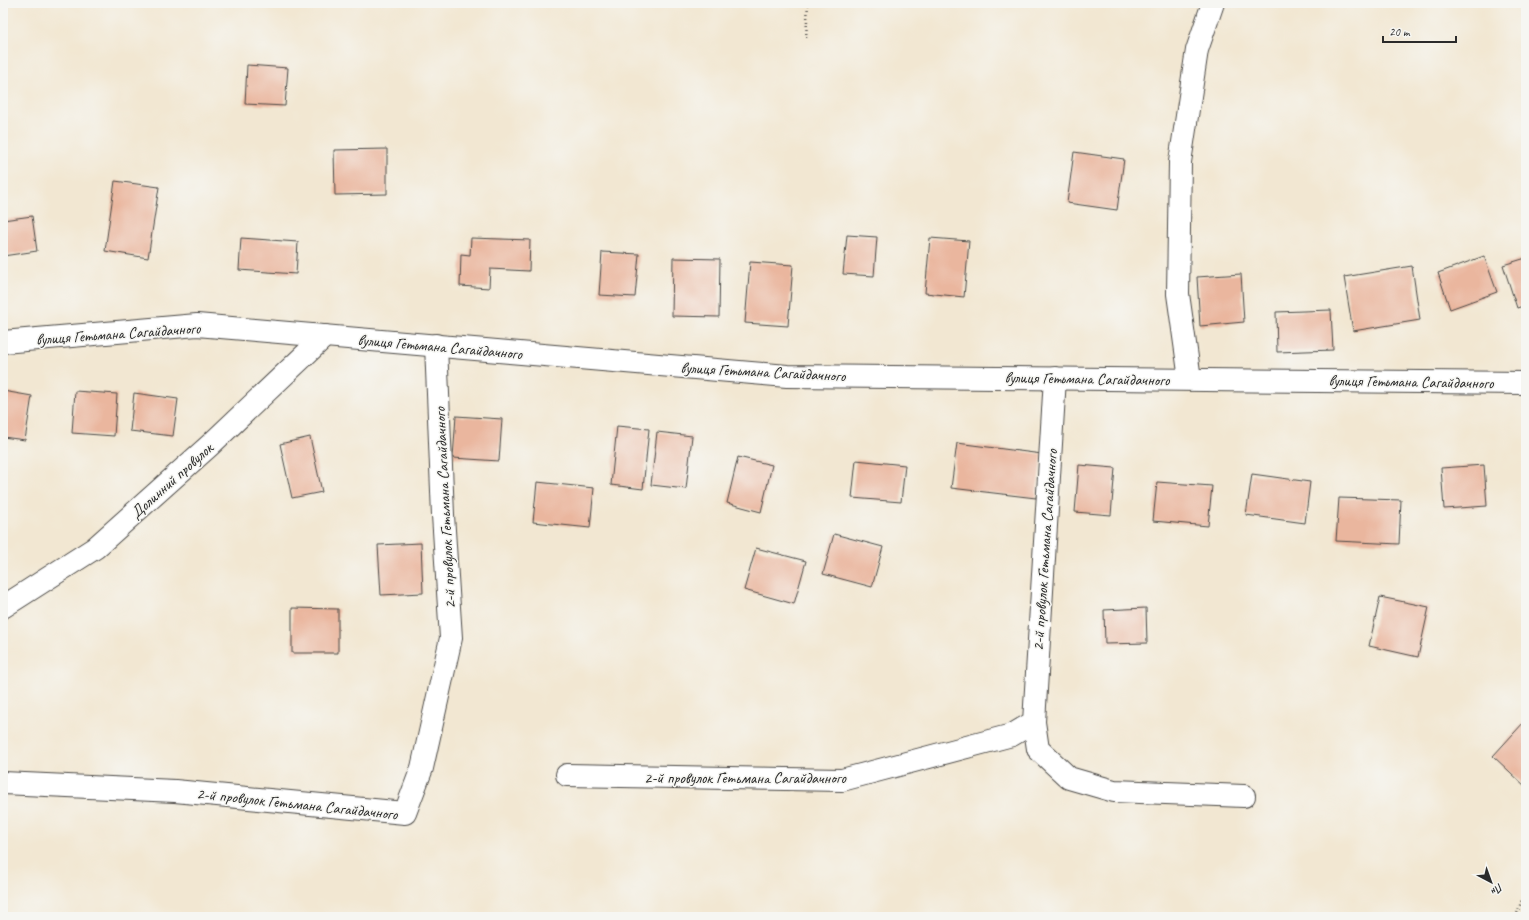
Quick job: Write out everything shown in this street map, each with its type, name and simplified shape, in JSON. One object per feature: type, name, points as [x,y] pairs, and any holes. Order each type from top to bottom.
[{"type":"main road","points":[[1190,379],[1178,294],[1180,162],[1198,50],[1213,3]]},
{"type":"main road","name":"вулиця Гетьмана Сагайдачного","points":[[3,342],[197,325],[787,376],[1526,382]]},
{"type":"main road","name":"Долинний провулок","points":[[3,607],[95,548],[209,446],[325,336]]},
{"type":"main road","name":"2-й провулок Гетьмана Сагайдачного","points":[[3,783],[175,791],[405,813],[422,768],[451,638],[443,508],[436,345]]},
{"type":"main road","name":"2-й провулок Гетьмана Сагайдачного","points":[[1055,378],[1034,722],[1038,749],[1069,778],[1114,791],[1244,796]]},
{"type":"main road","name":"2-й провулок Гетьмана Сагайдачного","points":[[567,775],[842,780],[1012,735],[1034,722]]},
{"type":"path","points":[[806,38],[808,3]]},
{"type":"path","points":[[1516,917],[1526,888]]},
{"type":"water","points":[[1526,515],[1526,569],[1520,570]]},
{"type":"building","points":[[247,65],[288,68],[285,106],[245,104]]},
{"type":"building","points":[[387,149],[387,194],[335,195],[334,150]]},
{"type":"building","points":[[1074,152],[1124,159],[1117,210],[1067,203]]},
{"type":"building","points":[[115,181],[159,187],[148,258],[105,251]]},
{"type":"building","points":[[32,216],[37,251],[3,256],[3,220]]},
{"type":"building","points":[[847,235],[877,237],[874,276],[843,274]]},
{"type":"building","points":[[241,238],[298,242],[296,274],[239,270]]},
{"type":"building","points":[[471,238],[530,240],[529,271],[490,269],[489,288],[460,286],[461,254],[470,255]]},
{"type":"building","points":[[930,238],[969,241],[964,297],[925,293]]},
{"type":"building","points":[[602,252],[639,254],[635,297],[599,295]]},
{"type":"building","points":[[1484,256],[1497,292],[1450,309],[1438,273]]},
{"type":"building","points":[[673,258],[720,259],[719,317],[672,316]]},
{"type":"building","points":[[1526,258],[1526,305],[1517,308],[1503,265]]},
{"type":"building","points":[[750,262],[793,265],[788,326],[745,323]]},
{"type":"building","points":[[1412,266],[1420,320],[1353,331],[1344,277]]},
{"type":"building","points":[[1241,274],[1244,322],[1200,326],[1197,277]]},
{"type":"building","points":[[1331,310],[1333,350],[1277,352],[1276,312]]},
{"type":"building","points":[[3,391],[32,396],[25,440],[3,437]]},
{"type":"building","points":[[75,391],[117,394],[114,436],[72,433]]},
{"type":"building","points":[[134,393],[178,399],[173,436],[130,431]]},
{"type":"building","points":[[456,416],[502,419],[499,461],[453,458]]},
{"type":"building","points":[[617,426],[649,429],[643,489],[611,485]]},
{"type":"building","points":[[657,432],[692,436],[686,489],[651,485]]},
{"type":"building","points":[[310,437],[322,492],[292,498],[280,444]]},
{"type":"building","points":[[957,443],[1042,454],[1036,498],[951,488]]},
{"type":"building","points":[[738,457],[772,465],[761,512],[727,503]]},
{"type":"building","points":[[856,460],[905,465],[901,502],[852,498]]},
{"type":"building","points":[[1079,465],[1115,468],[1111,515],[1075,512]]},
{"type":"building","points":[[1484,465],[1487,506],[1444,509],[1441,468]]},
{"type":"building","points":[[1252,474],[1310,482],[1305,523],[1246,515]]},
{"type":"building","points":[[537,482],[594,488],[590,528],[533,522]]},
{"type":"building","points":[[1157,482],[1212,486],[1208,526],[1153,521]]},
{"type":"building","points":[[1339,498],[1401,500],[1399,544],[1336,541]]},
{"type":"building","points":[[834,534],[883,547],[872,587],[823,574]]},
{"type":"building","points":[[421,543],[423,593],[381,595],[378,545]]},
{"type":"building","points":[[756,548],[806,561],[794,604],[744,590]]},
{"type":"building","points":[[1380,597],[1429,607],[1418,657],[1369,646]]},
{"type":"building","points":[[292,608],[338,609],[338,653],[292,653]]},
{"type":"building","points":[[1146,608],[1147,643],[1105,644],[1104,610]]},
{"type":"building","points":[[1524,722],[1526,723],[1526,787],[1493,756]]},
{"type":"waterway","points":[[1526,652],[1524,672],[1526,675]]}]
